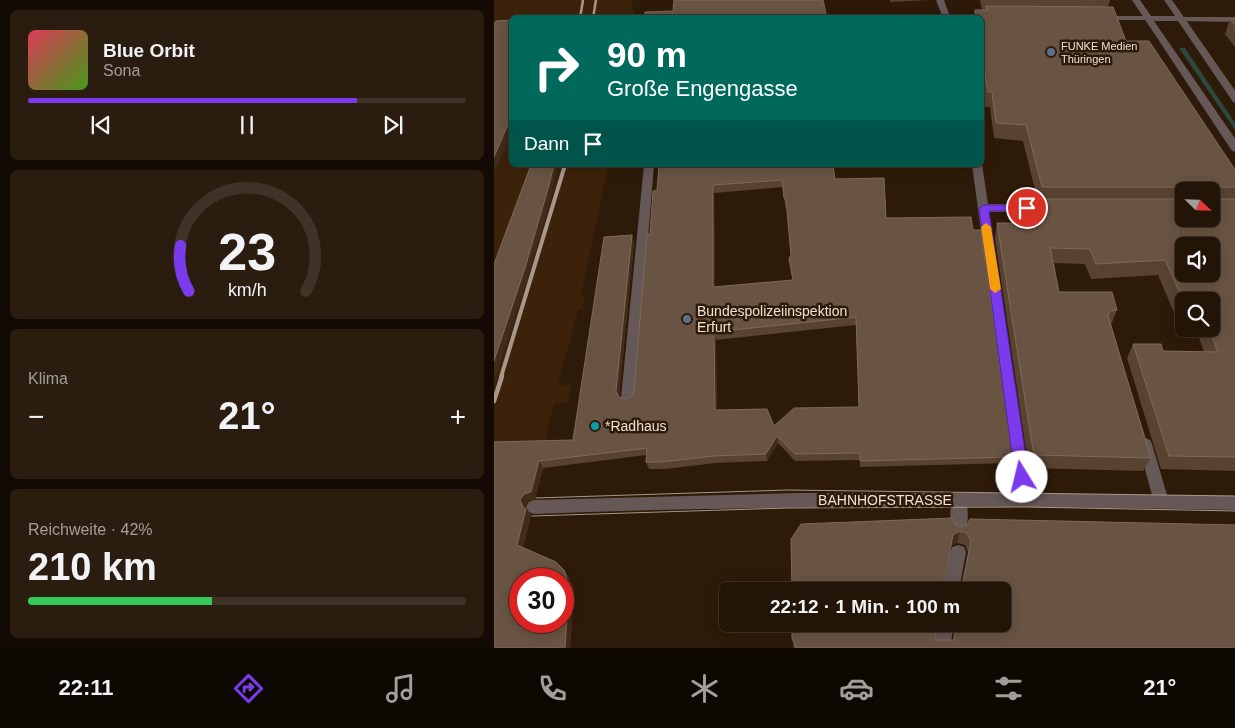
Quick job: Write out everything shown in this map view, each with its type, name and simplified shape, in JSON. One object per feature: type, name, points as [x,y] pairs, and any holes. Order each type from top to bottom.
[{"type":"street","points":[[940,0],[946,15]]},
{"type":"street","points":[[1136,0],[1235,149]]},
{"type":"street","points":[[1168,0],[1235,100]]},
{"type":"street","points":[[984,16],[996,16]]},
{"type":"street","points":[[1089,18],[1235,20]]},
{"type":"street","points":[[628,398],[649,167]]},
{"type":"street","points":[[977,167],[1025,500]]},
{"type":"street","points":[[984,208],[1062,208]]},
{"type":"street","points":[[1141,432],[1162,502]]},
{"type":"street","points":[[959,500],[959,530]]},
{"type":"street","name":"BAHNHOFSTRASSE","points":[[534,507],[660,502],[959,500],[1235,503]]},
{"type":"street","points":[[953,582],[958,552]]},
{"type":"street","points":[[942,648],[945,632]]},
{"type":"shaded area","points":[[494,0],[635,0],[632,2],[631,10],[635,12],[634,15],[509,15],[509,167],[608,167],[581,297],[585,298],[582,310],[578,310],[558,385],[572,384],[568,403],[554,404],[543,447],[548,447],[518,568],[509,568],[509,604],[498,648],[494,648]]},
{"type":"green space","points":[[1179,48],[1185,48],[1235,123],[1235,130]]},
{"type":"building","points":[[674,0],[823,0],[826,15],[644,15],[645,12],[673,11]]},
{"type":"building","points":[[986,6],[1113,7],[1126,41],[1149,41],[1236,171],[1236,187],[1220,187],[1220,182],[1175,182],[1175,187],[1042,187],[1026,125],[996,123],[992,92],[988,92],[984,66],[984,15],[976,15],[975,10],[987,10]]},
{"type":"building","points":[[1230,19],[1236,19],[1236,26]]},
{"type":"building","points":[[509,20],[509,122],[494,157],[494,24],[496,21]]},
{"type":"building","points":[[530,167],[554,167],[525,268],[494,361],[494,264]]},
{"type":"building","points":[[659,167],[833,167],[835,179],[884,178],[886,218],[971,217],[973,230],[981,230],[1013,457],[860,461],[860,453],[795,454],[777,436],[766,454],[646,462],[647,448],[539,461],[531,492],[524,494],[520,500],[526,509],[517,545],[556,562],[562,568],[509,568],[509,633],[566,633],[565,648],[494,648],[494,442],[573,440],[604,237],[632,235],[616,391],[619,397],[626,399],[631,397],[634,391],[647,234],[650,234],[653,191],[657,190]],"holes":[[[782,180],[784,198],[786,200],[791,255],[789,259],[793,280],[713,287],[713,185]],[[856,317],[859,407],[794,408],[774,426],[767,409],[715,410],[714,332]]]},
{"type":"building","points":[[1045,199],[1175,199],[1175,228],[1220,228],[1220,199],[1236,199],[1236,457],[1169,456],[1133,344],[1161,344],[1163,351],[1218,352],[1212,337],[1220,337],[1220,292],[1179,292],[1165,260],[1096,264],[1090,249],[1050,248],[1059,292],[1112,292],[1117,310],[1110,311],[1108,316],[1151,458],[1035,455],[997,223],[1043,223],[1038,203],[1046,203]]},
{"type":"building","points":[[953,518],[955,524],[961,527],[967,525],[970,519],[1236,525],[1236,648],[795,648],[792,632],[936,632],[935,640],[954,640],[955,632],[1011,632],[1011,582],[963,582],[792,582],[791,539],[801,524]],"holes":[[[960,531],[967,533],[971,541],[963,582],[944,581],[953,535]]]},
{"type":"tram line","points":[[536,498],[788,490],[1236,496]]},
{"type":"tram line","points":[[532,516],[787,508],[1026,507],[1236,511]]},
{"type":"railway","points":[[580,15],[583,0]]},
{"type":"railway","points":[[594,15],[596,0]]},
{"type":"railway","points":[[501,377],[564,167]]},
{"type":"railway","points":[[494,401],[502,376]]},
{"type":"slow traffic","points":[[986,227],[995,289]]},
{"type":"place","name":"FUNKE Medien Thüringen","points":[[1051,52]]},
{"type":"place","name":"Bundespolizeiinspektion Erfurt","points":[[687,319]]},
{"type":"place","name":"*Radhaus","points":[[595,426]]},
{"type":"route","points":[[1022,477],[984,208],[1027,208]]}]
